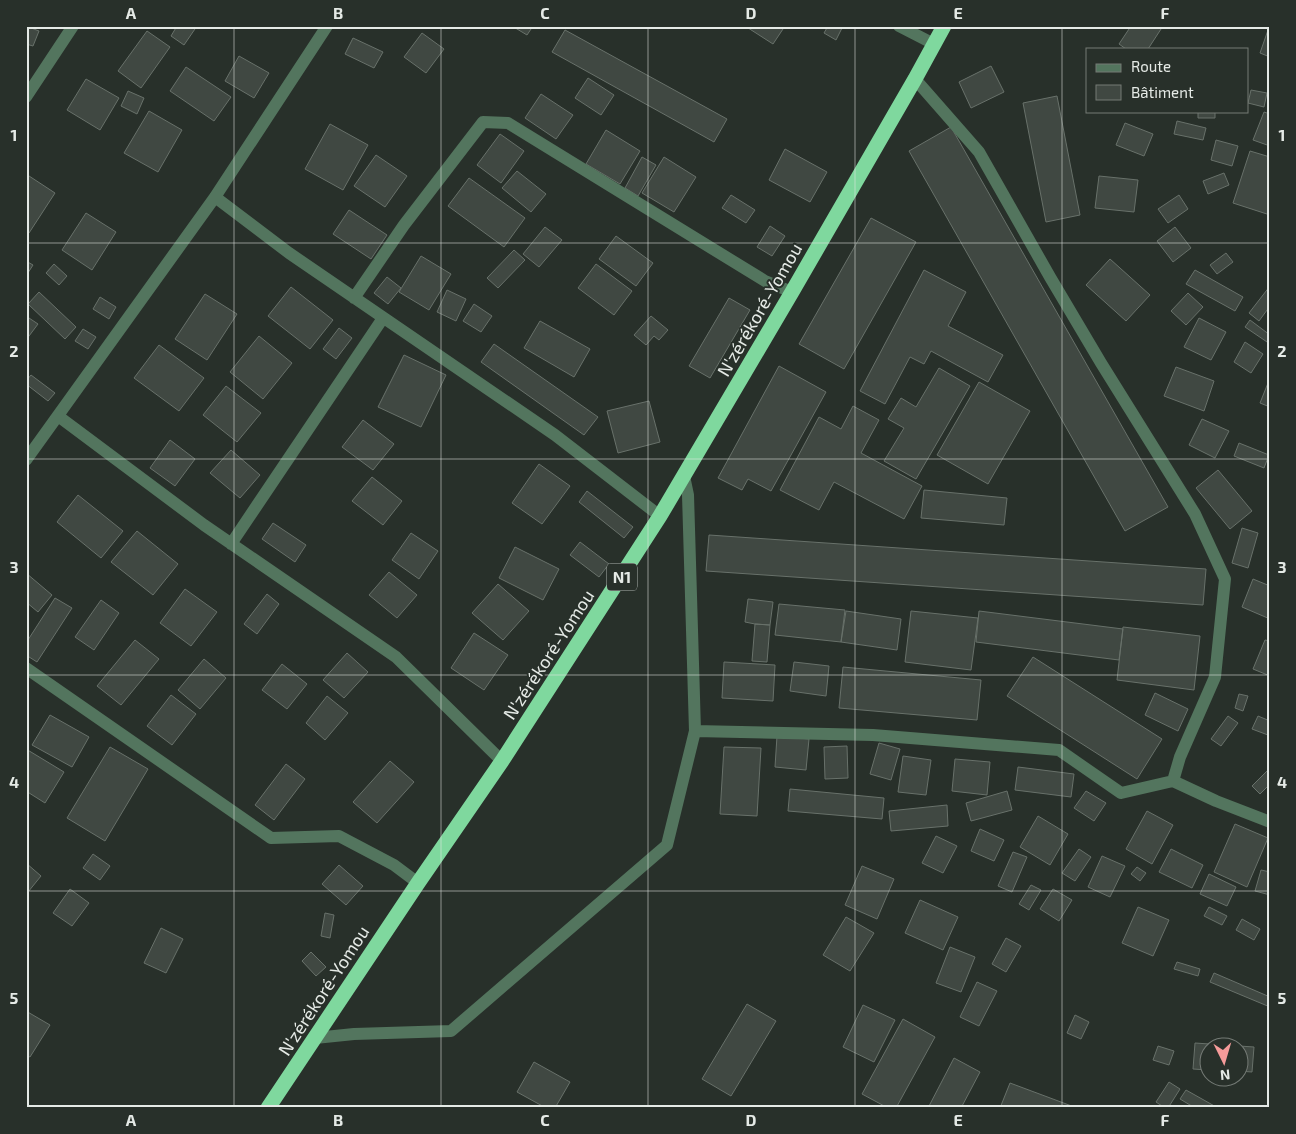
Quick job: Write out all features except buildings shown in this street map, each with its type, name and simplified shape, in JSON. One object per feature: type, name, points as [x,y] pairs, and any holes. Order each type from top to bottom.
[{"type":"highway","name":"N'zérékoré-Yomou","points":[[268,1108],[502,761],[660,516],[915,80],[944,26]]},
{"type":"street","points":[[26,97],[73,26]]},
{"type":"street","points":[[26,460],[215,197],[327,26]]},
{"type":"street","points":[[899,26],[934,44]]},
{"type":"street","points":[[915,80],[979,152],[1115,386],[1196,514],[1225,580],[1216,677],[1180,758],[1173,781]]},
{"type":"street","points":[[354,298],[404,226],[483,122],[508,123],[765,281],[792,292]]},
{"type":"street","points":[[215,197],[288,253],[555,436],[660,516]]},
{"type":"street","points":[[231,544],[382,318]]},
{"type":"street","points":[[58,416],[204,525],[396,657],[502,761]]},
{"type":"street","points":[[315,1038],[354,1034],[451,1031],[667,845],[695,730],[688,495],[684,476]]},
{"type":"street","points":[[26,668],[271,838],[339,836],[394,865],[418,883]]},
{"type":"street","points":[[695,730],[873,735],[1059,750],[1121,793],[1173,781],[1216,801],[1270,822]]}]
